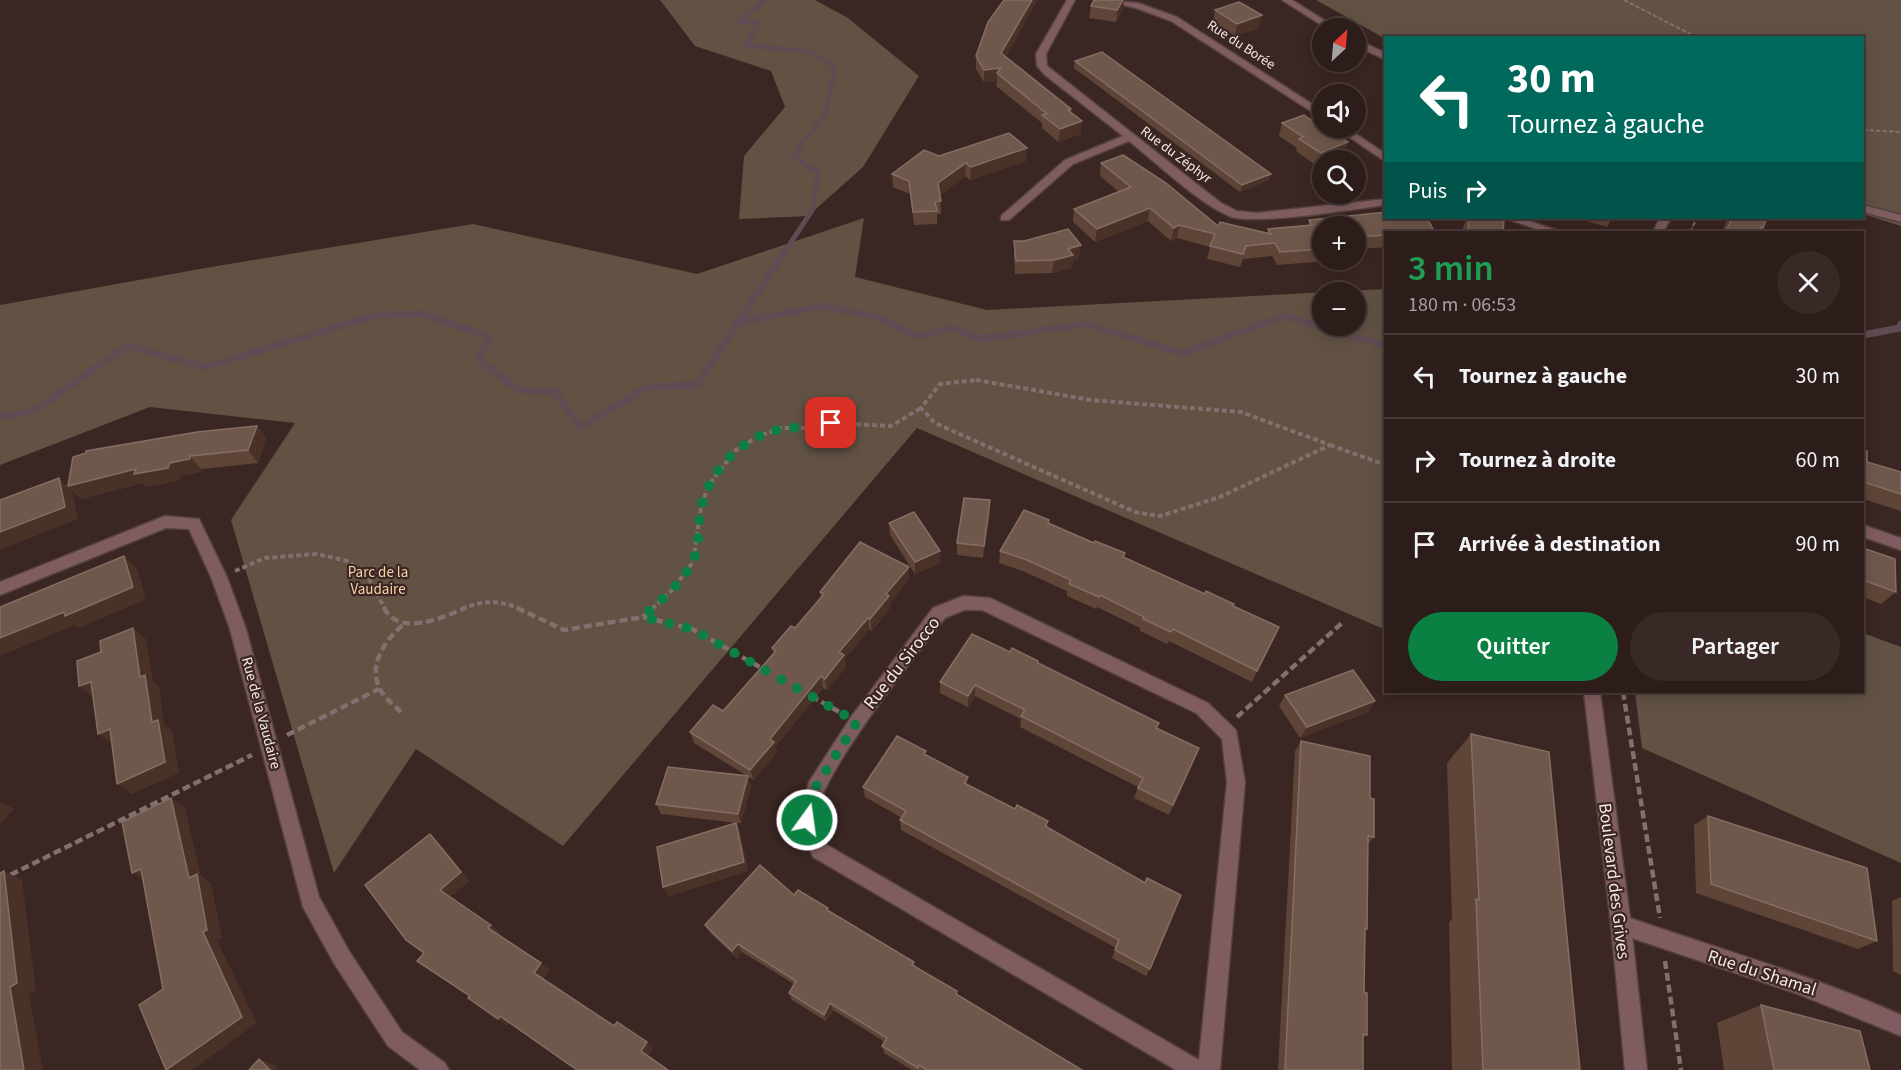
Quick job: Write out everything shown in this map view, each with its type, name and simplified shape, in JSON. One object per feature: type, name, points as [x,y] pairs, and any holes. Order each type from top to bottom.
[{"type":"street","name":"Rue du Zéphyr","points":[[1071,0],[1041,54],[1042,66],[1128,138],[1217,205],[1235,214],[1257,216],[1384,202]]},
{"type":"street","name":"Rue du Borée","points":[[1104,0],[1138,6],[1174,19],[1312,109]]},
{"type":"street","points":[[1286,0],[1316,18]]},
{"type":"street","points":[[1366,47],[1384,56]]},
{"type":"street","points":[[1005,218],[1070,162],[1128,138]]},
{"type":"street","points":[[1356,138],[1384,158]]},
{"type":"street","points":[[1865,208],[1901,219]]},
{"type":"street","points":[[1513,219],[1553,231]]},
{"type":"street","name":"Rue de la Vaudaire","points":[[0,589],[165,522],[194,523],[219,577],[237,629],[310,900],[342,958],[395,1039],[438,1070]]},
{"type":"street","points":[[1864,531],[1901,544]]},
{"type":"street","name":"Rue du Sirocco","points":[[1196,1070],[820,850],[807,820],[815,788],[857,722],[939,613],[963,603],[984,603],[1202,708],[1230,736],[1236,782],[1209,1070]]},
{"type":"street","name":"Boulevard des Grives","points":[[1592,693],[1621,925],[1636,1070]]},
{"type":"street","name":"Rue du Shamal","points":[[1621,925],[1662,940],[1782,976],[1870,1011],[1901,1026]]},
{"type":"path","points":[[1624,0],[1694,36]]},
{"type":"path","points":[[1864,130],[1901,132]]},
{"type":"path","points":[[643,617],[673,589],[693,562],[701,508],[708,486],[736,450],[759,436],[780,428],[812,428],[831,423],[891,426],[921,408],[940,384],[976,380],[1091,400],[1241,412],[1384,464]]},
{"type":"path","points":[[921,408],[935,423],[1135,512],[1160,516],[1220,497],[1332,444]]},
{"type":"path","points":[[219,577],[265,558],[317,554],[347,561],[367,575],[388,615],[405,623],[439,620],[473,604],[496,601],[512,605],[564,630],[643,617],[692,629],[766,670]]},
{"type":"path","points":[[401,712],[379,689],[376,670],[380,653],[388,637],[405,623]]},
{"type":"path","points":[[1222,729],[1342,623]]},
{"type":"path","points":[[0,880],[238,764],[269,744],[379,689]]},
{"type":"path","points":[[807,693],[857,722]]},
{"type":"path","points":[[1623,693],[1658,895],[1662,940],[1681,1070]]},
{"type":"green space","points":[[660,0],[815,0],[848,18],[919,76],[863,167],[808,216],[739,219],[744,156],[785,107],[771,71],[695,46]]},
{"type":"green space","points":[[1316,0],[1901,0],[1901,226],[1864,214],[1864,36],[1384,36],[1384,38],[1366,28],[1366,18],[1348,18]]},
{"type":"green space","name":"Parc de la Vaudaire","points":[[864,218],[855,277],[987,310],[1312,293],[1312,336],[1366,336],[1366,290],[1384,289],[1384,629],[917,428],[563,846],[416,749],[334,873],[231,520],[295,423],[150,407],[0,465],[0,305],[211,267],[473,224],[697,274]]},
{"type":"green space","points":[[1864,633],[1901,647],[1901,863],[1642,748],[1635,693],[1864,693]]},
{"type":"building","points":[[1004,0],[1032,0],[1001,53],[1071,109],[1068,110],[1082,121],[1060,129],[1042,115],[1047,114],[997,73],[1001,68],[984,70],[976,56],[988,22]]},
{"type":"building","points":[[1094,0],[1123,0],[1117,10],[1091,6]]},
{"type":"building","points":[[1239,2],[1262,15],[1237,24],[1215,10]]},
{"type":"building","points":[[1102,52],[1271,174],[1242,185],[1075,61]]},
{"type":"building","points":[[1304,115],[1312,120],[1312,138],[1341,138],[1348,142],[1328,150],[1316,150],[1299,139],[1303,137],[1282,123]]},
{"type":"building","points":[[1009,133],[1027,148],[971,167],[966,163],[938,183],[941,201],[935,202],[937,211],[913,212],[909,181],[892,174],[924,150],[939,156]]},
{"type":"building","points":[[1123,155],[1166,183],[1218,226],[1220,222],[1271,234],[1268,229],[1312,225],[1312,250],[1280,252],[1275,243],[1246,246],[1243,254],[1210,246],[1215,234],[1179,225],[1174,228],[1150,208],[1097,229],[1074,209],[1131,187],[1101,163]]},
{"type":"building","points":[[1384,212],[1384,219],[1428,219],[1434,231],[1384,231],[1384,235],[1366,236],[1366,216],[1348,216]]},
{"type":"building","points":[[1469,219],[1504,220],[1503,231],[1468,231]]},
{"type":"building","points":[[1732,219],[1767,219],[1759,231],[1726,231]]},
{"type":"building","points":[[1068,229],[1081,245],[1068,249],[1073,255],[1054,260],[1016,261],[1014,241],[1024,241]]},
{"type":"building","points":[[257,426],[248,450],[190,456],[190,459],[170,463],[168,468],[134,474],[136,469],[68,486],[73,457],[86,453],[86,451],[197,432]]},
{"type":"building","points":[[1864,450],[1867,451],[1867,462],[1901,472],[1901,494],[1864,482]]},
{"type":"building","points":[[59,478],[65,507],[0,532],[0,500]]},
{"type":"building","points":[[964,498],[990,500],[984,546],[957,543]]},
{"type":"building","points":[[1024,510],[1094,543],[1095,541],[1125,553],[1123,557],[1205,594],[1206,591],[1279,627],[1257,671],[1173,629],[1171,632],[1143,619],[1144,617],[1100,595],[1099,597],[1069,584],[1071,580],[1027,560],[1000,551]]},
{"type":"building","points":[[914,512],[940,551],[915,562],[889,523]]},
{"type":"building","points":[[860,542],[909,567],[886,594],[889,596],[839,652],[844,655],[825,679],[821,676],[770,739],[774,742],[750,770],[690,732],[713,705],[723,711],[776,651],[772,648],[791,626],[795,628],[824,594],[820,592]]},
{"type":"building","points":[[1864,548],[1895,559],[1896,592],[1864,580]]},
{"type":"building","points":[[124,556],[133,587],[65,616],[64,612],[0,638],[0,607]]},
{"type":"building","points":[[133,628],[140,677],[145,675],[152,722],[158,720],[165,762],[117,784],[110,729],[98,734],[91,682],[79,686],[77,661],[101,652],[100,641]]},
{"type":"building","points":[[972,634],[1010,652],[1012,648],[1038,661],[1159,723],[1156,728],[1199,748],[1173,805],[1138,788],[1143,778],[1021,716],[1025,710],[975,685],[968,696],[940,682]]},
{"type":"building","points":[[1353,670],[1375,701],[1307,727],[1285,695]]},
{"type":"building","points":[[1471,734],[1549,752],[1580,1070],[1483,1070],[1476,899],[1479,900]]},
{"type":"building","points":[[897,736],[926,751],[924,754],[968,777],[964,783],[1015,809],[1017,805],[1048,821],[1045,826],[1145,883],[1147,878],[1181,895],[1150,969],[1115,950],[1119,940],[900,820],[906,811],[863,787]]},
{"type":"building","points":[[1301,741],[1370,756],[1370,798],[1374,799],[1374,837],[1368,836],[1364,992],[1367,993],[1367,1035],[1363,1034],[1363,1070],[1285,1070]]},
{"type":"building","points":[[668,767],[748,776],[738,814],[656,804]]},
{"type":"building","points":[[171,798],[189,878],[197,874],[207,930],[203,932],[242,1017],[166,1070],[139,1005],[163,989],[141,869],[132,873],[122,822]]},
{"type":"building","points":[[1708,816],[1867,868],[1877,941],[1711,884]]},
{"type":"building","points":[[736,823],[744,862],[663,887],[657,847]]},
{"type":"building","points":[[430,834],[461,872],[440,890],[491,925],[488,928],[541,963],[534,973],[614,1026],[617,1022],[647,1042],[641,1051],[668,1070],[577,1070],[500,1016],[498,1019],[468,998],[470,996],[417,961],[424,953],[406,940],[365,885]]},
{"type":"building","points":[[760,865],[794,895],[798,890],[828,908],[827,910],[914,962],[912,965],[957,991],[956,994],[1082,1070],[927,1070],[919,1065],[918,1068],[882,1046],[887,1038],[830,1003],[824,1015],[789,993],[796,981],[738,944],[732,951],[705,925]]},
{"type":"building","points":[[4,871],[17,983],[10,987],[24,1070],[0,1070],[0,873]]},
{"type":"building","points":[[1761,1005],[1860,1031],[1870,1070],[1774,1070]]},
{"type":"building","points":[[259,1059],[270,1070],[249,1070]]},
{"type":"waterway","points":[[764,0],[739,22],[759,23],[746,45],[810,52],[835,67],[826,112],[793,156],[818,172],[813,209],[778,262]]},
{"type":"waterway","points":[[0,417],[34,411],[127,346],[205,367],[376,315],[423,314],[490,337],[479,360],[519,390],[555,392],[580,427],[648,387],[697,385],[779,260]]},
{"type":"waterway","points":[[740,322],[823,306],[880,318],[917,336],[950,328],[981,339],[1086,324],[1182,353],[1285,316],[1384,345]]},
{"type":"waterway","points":[[1864,335],[1900,328],[1901,324]]},
{"type":"route","points":[[807,820],[815,788],[857,722],[692,629],[643,617],[673,589],[693,562],[701,508],[708,486],[736,450],[759,436],[780,428],[812,428],[831,423]]}]
